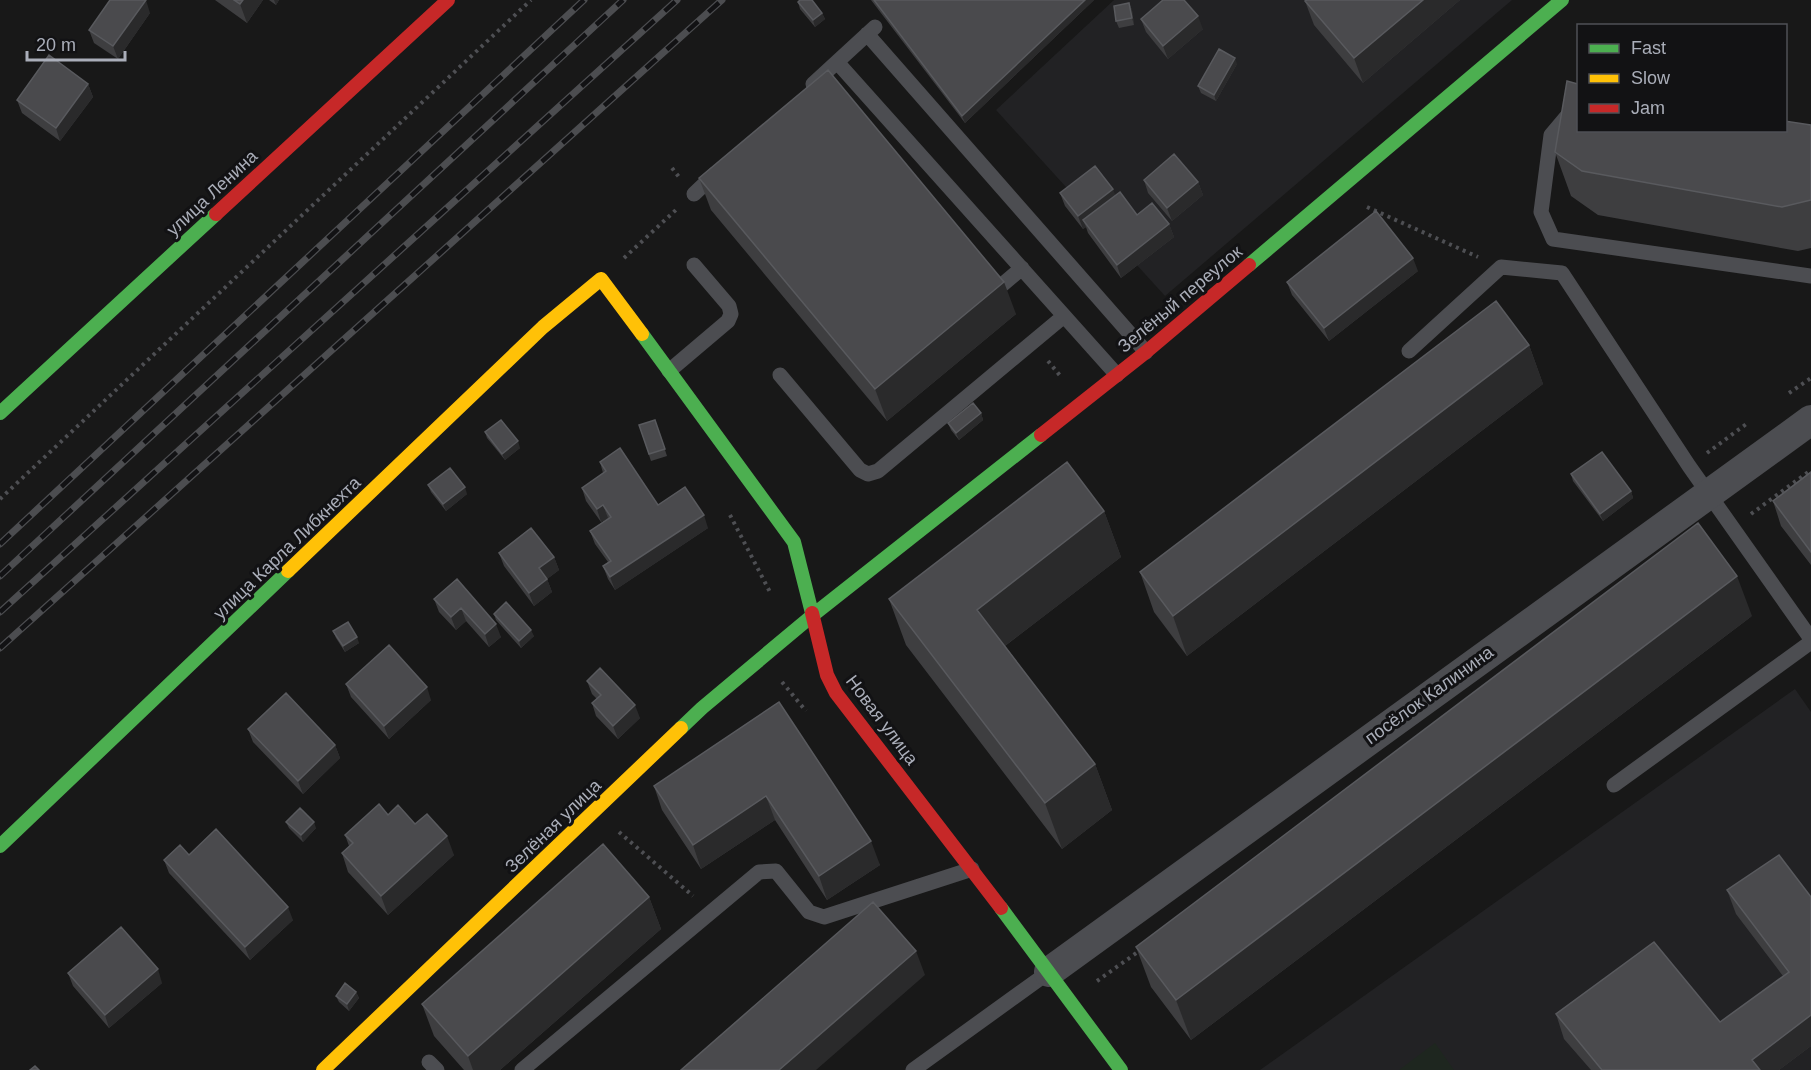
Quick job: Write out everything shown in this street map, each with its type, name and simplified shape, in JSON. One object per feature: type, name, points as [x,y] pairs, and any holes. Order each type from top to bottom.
[{"type":"street","name":"улица Ленина","points":[[0,413],[448,0]]},
{"type":"street","name":"Зелёный переулок","points":[[813,615],[1146,352],[1562,0]]},
{"type":"street","name":"Новая улица","points":[[601,279],[794,542],[827,675],[836,693],[972,869],[1120,1070]]},
{"type":"street","name":"улица Карла Либкнехта","points":[[0,846],[543,327],[601,279]]},
{"type":"street","name":"посёлок Калинина","points":[[1049,972],[1811,420]]},
{"type":"street","name":"Зелёная улица","points":[[323,1070],[702,708],[813,615]]},
{"type":"lane","points":[[805,92],[871,30],[1146,352]]},
{"type":"lane","points":[[837,62],[1117,375]]},
{"type":"lane","points":[[1577,105],[1551,135],[1541,212],[1553,239],[1811,276]]},
{"type":"lane","points":[[694,194],[725,165]]},
{"type":"lane","points":[[669,372],[728,321],[731,314],[729,306],[694,265]]},
{"type":"lane","points":[[1409,351],[1501,267],[1562,273],[1689,466],[1803,618],[1811,640],[1614,786]]},
{"type":"lane","points":[[996,290],[1022,268]]},
{"type":"lane","points":[[780,375],[860,470],[868,474],[878,471],[1064,316]]},
{"type":"lane","points":[[522,1070],[759,872],[776,871],[809,912],[824,917],[972,869]]},
{"type":"lane","points":[[913,1070],[1049,972]]},
{"type":"path","points":[[0,499],[531,0]]},
{"type":"path","points":[[601,279],[694,194],[672,168]]},
{"type":"path","points":[[1334,193],[1501,267]]},
{"type":"path","points":[[1032,342],[1082,402]]},
{"type":"path","points":[[1733,527],[1811,470]]},
{"type":"path","points":[[727,510],[775,603]]},
{"type":"path","points":[[782,682],[812,718]]},
{"type":"path","points":[[594,811],[712,912]]},
{"type":"path","points":[[619,832],[627,824]]},
{"type":"path","points":[[1070,1000],[1148,945]]},
{"type":"shaded area","points":[[1114,0],[1512,0],[1165,296],[996,110]]},
{"type":"shaded area","points":[[1795,689],[1811,712],[1811,1070],[1260,1070]]},
{"type":"shaded area","points":[[1435,1043],[1454,1070],[1399,1070]]},
{"type":"building","points":[[110,0],[146,0],[113,46],[89,30]]},
{"type":"building","points":[[812,0],[822,13],[813,20],[798,2]]},
{"type":"building","points":[[874,0],[1085,0],[962,116]]},
{"type":"building","points":[[1163,0],[1184,0],[1198,16],[1163,46],[1141,19]]},
{"type":"building","points":[[1423,0],[1354,58],[1305,1]]},
{"type":"building","points":[[1129,3],[1132,18],[1116,21],[1114,6]]},
{"type":"building","points":[[1219,49],[1235,58],[1214,95],[1198,86]]},
{"type":"building","points":[[49,55],[88,84],[56,128],[17,100]]},
{"type":"building","points":[[828,70],[1004,282],[875,389],[699,178]]},
{"type":"building","points":[[1567,81],[1577,84],[1577,132],[1787,132],[1787,121],[1811,125],[1811,200],[1782,207],[1582,171],[1555,152]]},
{"type":"building","points":[[1174,154],[1198,182],[1167,208],[1144,180]]},
{"type":"building","points":[[1095,166],[1113,189],[1078,216],[1060,193]]},
{"type":"building","points":[[1120,192],[1137,215],[1152,203],[1169,224],[1117,265],[1083,220]]},
{"type":"building","points":[[1376,211],[1413,258],[1324,328],[1287,282]]},
{"type":"building","points":[[1496,301],[1529,345],[1173,616],[1140,572]]},
{"type":"building","points":[[973,403],[981,413],[956,433],[948,423]]},
{"type":"building","points":[[501,420],[518,441],[502,454],[485,432]]},
{"type":"building","points":[[655,420],[665,449],[649,454],[639,425]]},
{"type":"building","points":[[620,448],[658,505],[685,487],[704,515],[610,577],[603,566],[611,561],[590,531],[611,517],[603,505],[597,509],[582,488],[606,471],[600,462]]},
{"type":"building","points":[[1602,452],[1631,491],[1600,514],[1571,474]]},
{"type":"building","points":[[1067,462],[1104,511],[977,610],[1095,764],[1045,803],[889,599]]},
{"type":"building","points":[[450,468],[465,487],[443,504],[428,485]]},
{"type":"building","points":[[1811,472],[1811,552],[1773,501]]},
{"type":"building","points":[[1698,523],[1737,576],[1176,1000],[1136,947]]},
{"type":"building","points":[[531,528],[554,557],[539,568],[547,579],[529,593],[499,553]]},
{"type":"building","points":[[457,579],[496,624],[485,634],[461,608],[451,617],[434,599]]},
{"type":"building","points":[[506,602],[531,630],[519,641],[494,614]]},
{"type":"building","points":[[348,622],[357,637],[343,646],[333,631]]},
{"type":"building","points":[[389,645],[427,687],[384,726],[346,684]]},
{"type":"building","points":[[600,668],[635,705],[613,726],[592,703],[601,695],[587,681]]},
{"type":"building","points":[[286,693],[335,745],[298,781],[248,729]]},
{"type":"building","points":[[779,702],[871,841],[819,876],[766,796],[693,845],[654,786]]},
{"type":"building","points":[[379,804],[388,815],[398,805],[415,824],[427,814],[447,836],[381,896],[342,853],[353,843],[345,835]]},
{"type":"building","points":[[300,808],[314,822],[301,835],[286,822]]},
{"type":"building","points":[[216,829],[288,907],[245,947],[164,860],[180,845],[189,855]]},
{"type":"building","points":[[603,844],[649,897],[468,1056],[422,1004]]},
{"type":"building","points":[[1779,855],[1811,897],[1811,1015],[1752,1060],[1760,1070],[1602,1070],[1556,1014],[1654,942],[1720,1022],[1789,972],[1727,890]]},
{"type":"building","points":[[873,902],[916,951],[779,1070],[681,1070]]},
{"type":"building","points":[[121,927],[158,969],[105,1015],[68,973]]},
{"type":"building","points":[[345,983],[356,992],[347,1004],[336,996]]},
{"type":"railway","points":[[0,544],[584,0]]},
{"type":"railway","points":[[0,576],[623,0]]},
{"type":"railway","points":[[0,612],[677,0]]},
{"type":"railway","points":[[0,648],[722,0]]},
{"type":"traffic: fast","points":[[1249,265],[1562,0]]},
{"type":"traffic: fast","points":[[0,413],[216,214]]},
{"type":"traffic: fast","points":[[642,334],[794,542],[812,613]]},
{"type":"traffic: fast","points":[[681,728],[813,615],[1041,435]]},
{"type":"traffic: fast","points":[[0,846],[288,571]]},
{"type":"traffic: fast","points":[[1001,908],[1121,1070]]},
{"type":"traffic: slow","points":[[288,571],[543,327],[601,279],[642,334]]},
{"type":"traffic: slow","points":[[323,1070],[681,728]]},
{"type":"traffic: jam","points":[[216,214],[448,0]]},
{"type":"traffic: jam","points":[[1041,435],[1146,352],[1249,265]]},
{"type":"traffic: jam","points":[[812,613],[827,675],[836,693],[1001,908]]}]
